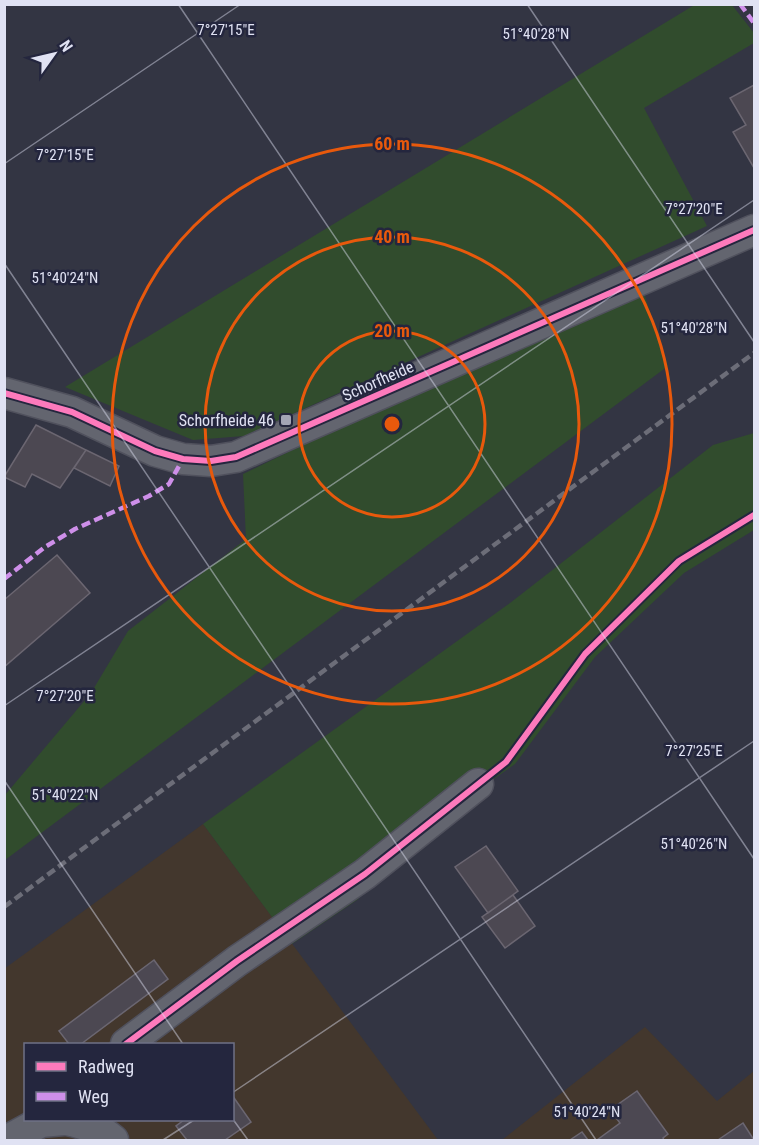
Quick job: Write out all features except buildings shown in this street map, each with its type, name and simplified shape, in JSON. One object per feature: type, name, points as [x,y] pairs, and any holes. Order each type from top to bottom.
[{"type":"street","name":"Schorfheide","points":[[4,393],[72,412],[155,451],[183,459],[212,460],[236,457],[754,230]]},
{"type":"street","points":[[127,1043],[237,962],[365,874],[478,784]]},
{"type":"street","points":[[8,1140],[41,1122],[77,1121],[104,1132],[113,1140]]},
{"type":"shaded area","points":[[203,824],[438,1140],[5,1140],[4,969]]},
{"type":"shaded area","points":[[645,1027],[717,1101],[754,1071],[754,1140],[502,1140]]},
{"type":"green space","points":[[696,4],[732,5],[754,33],[754,43],[644,108],[707,226],[244,436],[193,440],[65,387]]},
{"type":"green space","points":[[640,281],[668,366],[5,860],[5,795],[91,693],[128,631],[246,539],[243,474]]},
{"type":"green space","points":[[754,433],[754,530],[684,573],[595,657],[515,764],[484,786],[404,853],[357,900],[292,944],[203,824],[510,603],[713,445]]},
{"type":"railway","points":[[4,907],[754,353]]},
{"type":"marked path","points":[[740,4],[754,23]]},
{"type":"marked path","points":[[4,579],[45,547],[75,529],[149,496],[169,484],[183,459]]},
{"type":"cycle path","points":[[4,393],[72,412],[155,451],[183,459],[211,461],[236,457],[754,230]]},
{"type":"cycle path","points":[[127,1043],[237,961],[365,874],[506,762],[585,654],[679,561],[754,515]]},
{"type":"place","name":"Schorfheide 46","points":[[286,420]]}]
